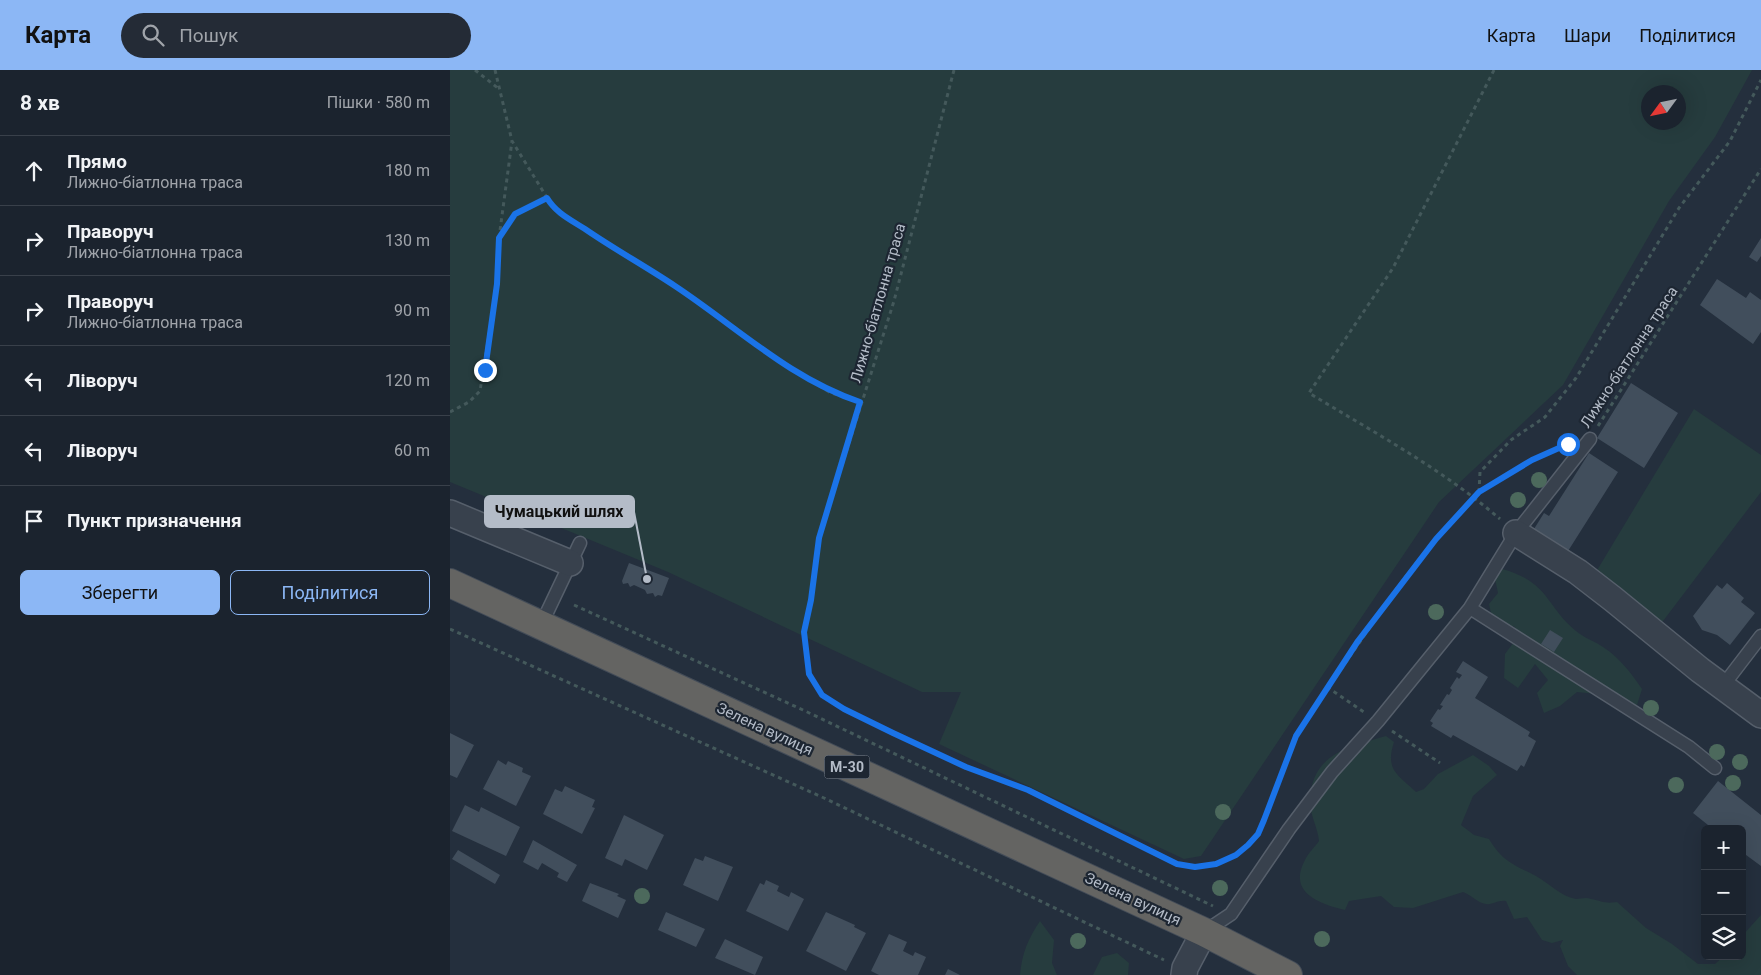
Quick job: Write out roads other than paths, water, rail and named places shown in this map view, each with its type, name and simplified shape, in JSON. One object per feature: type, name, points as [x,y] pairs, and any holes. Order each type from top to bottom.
[{"type":"highway","name":"Зелена вулиця","points":[[450,583],[1204,932],[1288,975]]},
{"type":"street","points":[[450,513],[575,553]]},
{"type":"street","points":[[1516,534],[1599,588],[1761,715]]},
{"type":"street","points":[[1185,971],[1204,932]]},
{"type":"lane","points":[[1204,932],[1231,914],[1289,829],[1332,772],[1378,721],[1470,608],[1516,534],[1590,439]]},
{"type":"lane","points":[[541,625],[575,553]]},
{"type":"lane","points":[[1470,608],[1689,747],[1715,768]]},
{"type":"lane","points":[[1722,686],[1761,636]]},
{"type":"place","name":"Чумацький шлях","points":[[647,579]]}]
